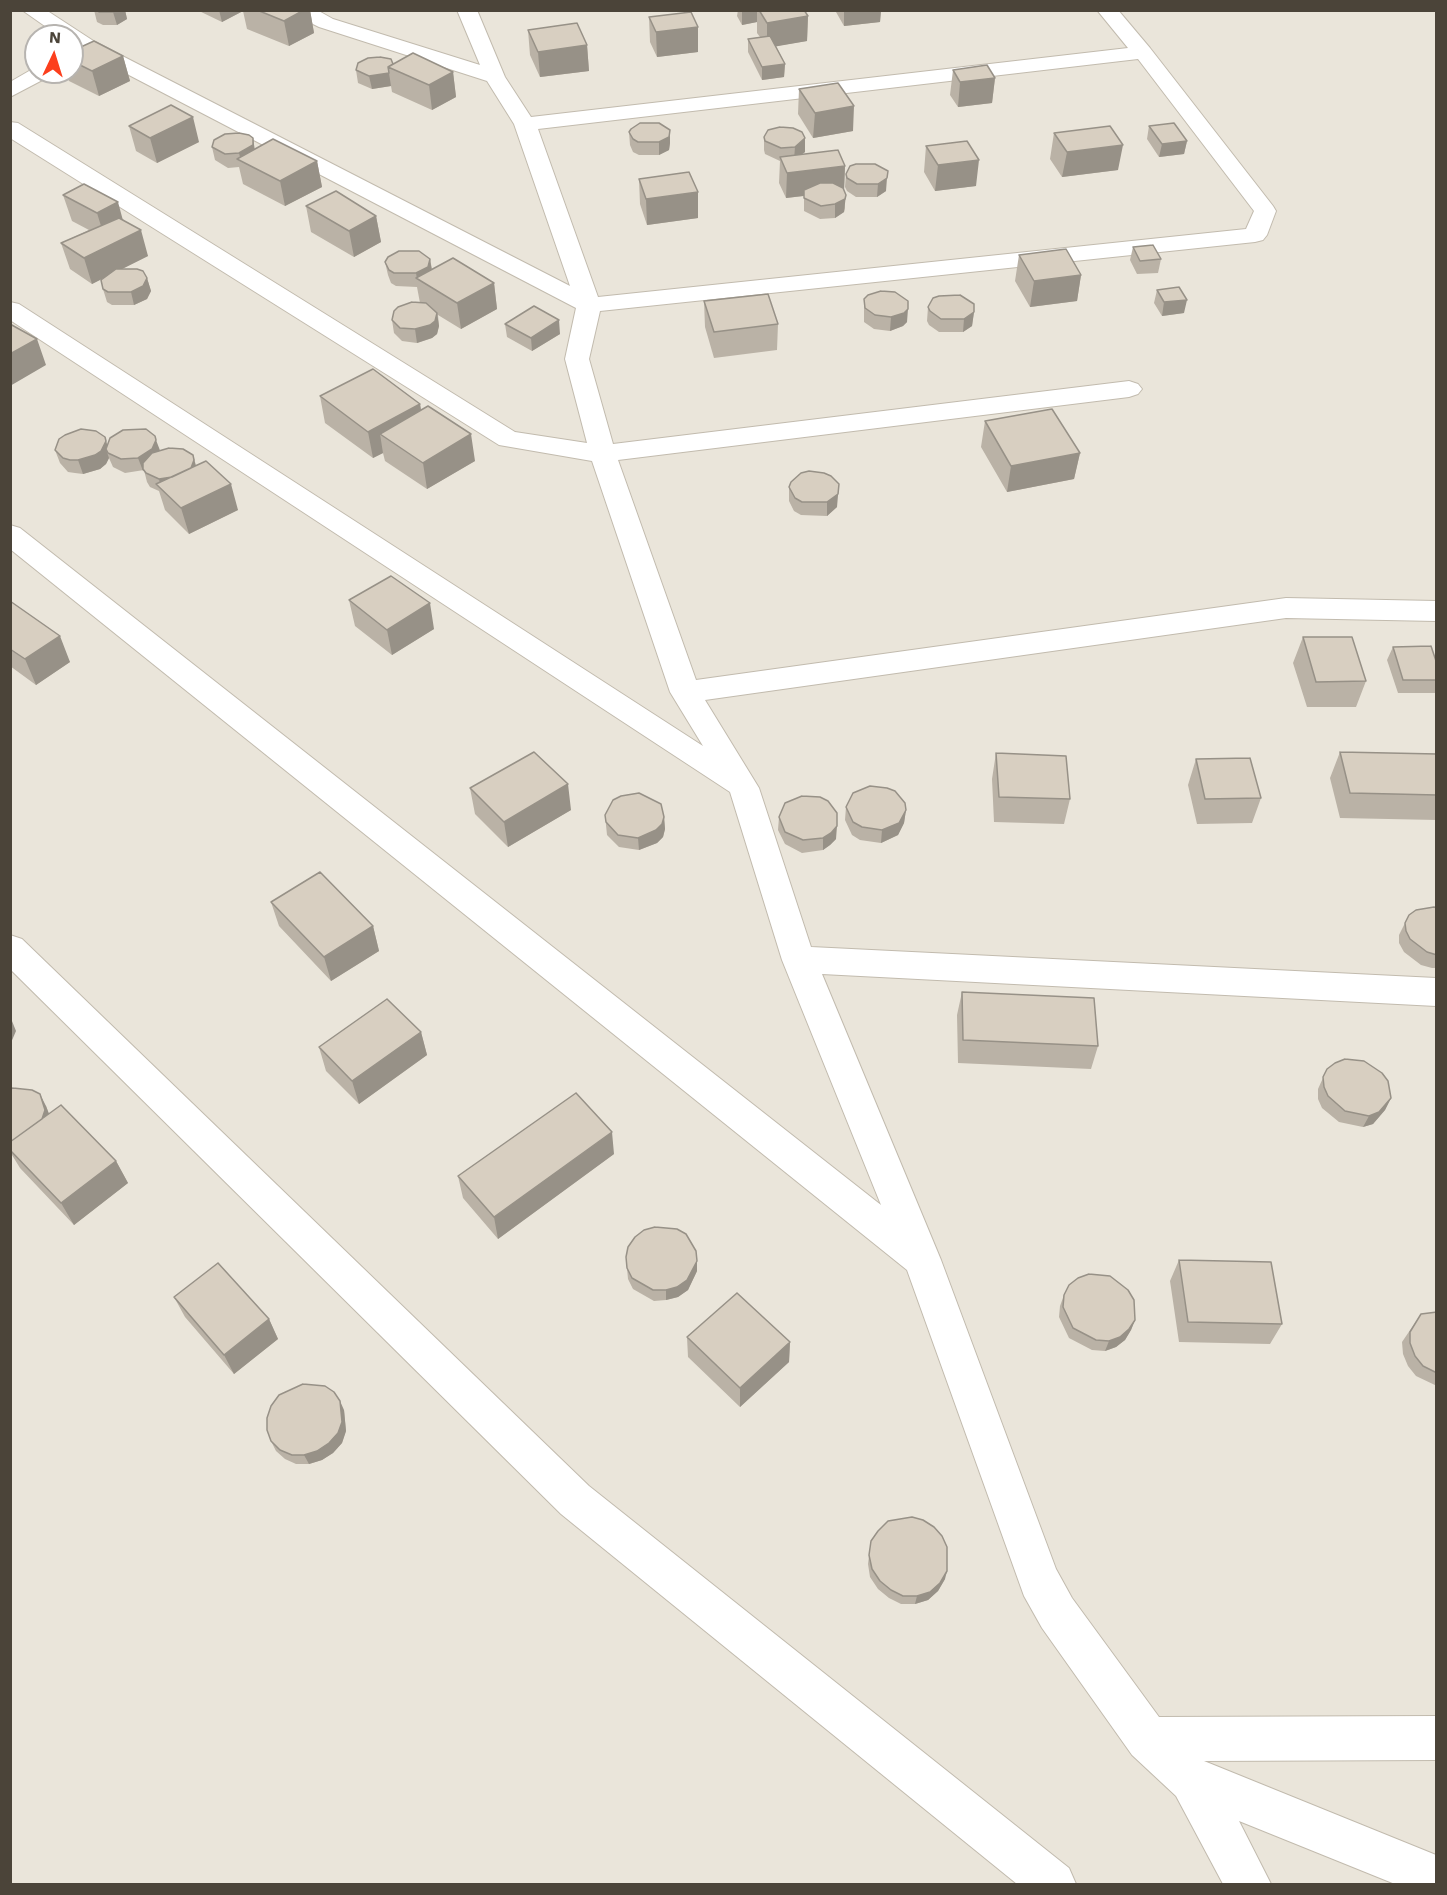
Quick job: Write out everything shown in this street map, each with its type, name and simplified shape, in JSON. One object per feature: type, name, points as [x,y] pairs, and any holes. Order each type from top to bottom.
[{"type":"street","points":[[32,10],[49,24]]},
{"type":"street","points":[[300,10],[326,23],[495,77]]},
{"type":"street","points":[[467,10],[495,77],[525,124],[589,305],[578,359],[603,454],[685,692],[744,788],[800,960],[922,1260],[1039,1581],[1057,1613],[1148,1738],[1192,1780],[1248,1884]]},
{"type":"street","points":[[84,52],[589,305],[1255,235],[1265,211],[1143,52],[1107,10]]},
{"type":"street","points":[[525,124],[1143,52]]},
{"type":"street","points":[[10,91],[24,83]]},
{"type":"street","points":[[10,128],[507,439],[603,454],[1129,389]]},
{"type":"street","points":[[10,309],[744,788]]},
{"type":"street","points":[[10,534],[922,1260]]},
{"type":"street","points":[[685,692],[1287,608],[1437,611]]},
{"type":"street","points":[[10,948],[575,1500],[1053,1884]]},
{"type":"street","points":[[800,960],[1437,992]]},
{"type":"street","points":[[1148,1738],[1437,1738]]},
{"type":"street","points":[[1192,1780],[1437,1878]]},
{"type":"shaded area","points":[[11,11],[1436,11],[1436,1884],[11,1884]]},
{"type":"building","points":[[96,10],[117,10],[99,12]]},
{"type":"building","points":[[257,10],[304,10],[284,21]]},
{"type":"building","points":[[759,10],[804,10],[808,16],[767,23]]},
{"type":"building","points":[[691,12],[698,27],[656,32],[649,17]]},
{"type":"building","points":[[577,23],[587,45],[538,52],[528,30]]},
{"type":"building","points":[[770,36],[785,64],[762,67],[748,39]]},
{"type":"building","points":[[94,41],[123,56],[92,71],[84,67],[84,46]]},
{"type":"building","points":[[413,53],[453,72],[429,85],[388,67]]},
{"type":"building","points":[[368,58],[391,59],[393,64],[388,67],[389,73],[369,76],[356,70],[358,63]]},
{"type":"building","points":[[987,65],[995,78],[960,82],[953,70]]},
{"type":"building","points":[[838,83],[854,106],[815,113],[799,89]]},
{"type":"building","points":[[171,105],[193,117],[150,138],[129,126]]},
{"type":"building","points":[[640,123],[659,123],[670,130],[669,137],[659,142],[638,142],[629,132]]},
{"type":"building","points":[[1174,123],[1187,141],[1162,144],[1149,126]]},
{"type":"building","points":[[1110,126],[1123,145],[1067,152],[1054,133]]},
{"type":"building","points":[[780,127],[793,128],[802,132],[805,138],[795,147],[781,148],[765,141],[764,137],[768,130]]},
{"type":"building","points":[[239,133],[253,138],[253,145],[239,153],[225,154],[212,147],[214,140],[225,134]]},
{"type":"building","points":[[273,139],[317,161],[280,181],[237,159]]},
{"type":"building","points":[[967,141],[979,160],[938,165],[926,146]]},
{"type":"building","points":[[838,150],[845,166],[787,173],[780,157]]},
{"type":"building","points":[[875,164],[888,171],[887,178],[878,184],[857,184],[847,178],[846,174],[850,166]]},
{"type":"building","points":[[689,172],[698,192],[646,199],[639,179]]},
{"type":"building","points":[[820,183],[833,183],[843,188],[845,199],[835,204],[821,206],[804,198],[804,190]]},
{"type":"building","points":[[84,184],[118,202],[97,213],[63,195]]},
{"type":"building","points":[[336,191],[376,216],[349,231],[306,206]]},
{"type":"building","points":[[119,218],[141,230],[84,258],[61,243]]},
{"type":"building","points":[[1153,245],[1161,259],[1140,261],[1133,247]]},
{"type":"building","points":[[1066,249],[1081,275],[1034,281],[1019,255]]},
{"type":"building","points":[[399,251],[419,251],[430,259],[428,267],[416,273],[394,273],[389,270],[385,262],[388,257]]},
{"type":"building","points":[[453,258],[494,283],[457,303],[416,278]]},
{"type":"building","points":[[116,269],[137,269],[143,271],[147,278],[143,286],[131,292],[108,292],[103,289],[101,280]]},
{"type":"building","points":[[1179,287],[1187,300],[1164,302],[1157,290]]},
{"type":"building","points":[[881,291],[895,292],[908,301],[908,309],[904,313],[891,317],[875,315],[865,308],[864,299],[868,295]]},
{"type":"building","points":[[768,294],[778,324],[714,332],[704,301]]},
{"type":"building","points":[[960,295],[974,304],[974,312],[964,319],[941,319],[928,307],[933,298]]},
{"type":"building","points":[[412,302],[426,303],[437,313],[435,321],[430,325],[415,329],[400,328],[392,320],[394,311]]},
{"type":"building","points":[[534,306],[559,320],[531,338],[505,324]]},
{"type":"building","points":[[10,324],[37,339],[10,354]]},
{"type":"building","points":[[373,369],[420,404],[368,432],[320,396]]},
{"type":"building","points":[[428,406],[471,434],[423,463],[380,434]]},
{"type":"building","points":[[1052,409],[1080,453],[1011,466],[985,421]]},
{"type":"building","points":[[81,429],[96,431],[105,437],[106,441],[101,451],[78,460],[63,458],[55,450],[59,439]]},
{"type":"building","points":[[146,429],[155,436],[156,440],[152,449],[138,458],[121,459],[108,453],[106,449],[110,438],[123,430]]},
{"type":"building","points":[[169,448],[183,449],[193,455],[191,468],[172,477],[159,479],[146,473],[143,463],[152,453]]},
{"type":"building","points":[[206,461],[231,484],[181,508],[156,484]]},
{"type":"building","points":[[809,471],[831,476],[839,484],[838,494],[827,502],[802,502],[795,498],[789,487],[791,482],[801,473]]},
{"type":"building","points":[[391,576],[430,603],[387,630],[349,600]]},
{"type":"building","points":[[10,601],[60,636],[25,659],[10,649]]},
{"type":"building","points":[[1303,637],[1352,637],[1366,681],[1316,682]]},
{"type":"building","points":[[1431,646],[1437,664],[1437,680],[1403,680],[1393,647]]},
{"type":"building","points":[[534,752],[568,784],[504,822],[470,788]]},
{"type":"building","points":[[1340,752],[1437,754],[1437,795],[1350,793]]},
{"type":"building","points":[[996,753],[1066,756],[1070,799],[999,797]]},
{"type":"building","points":[[1250,758],[1261,798],[1205,799],[1196,759]]},
{"type":"building","points":[[870,786],[895,791],[905,803],[906,810],[899,823],[882,830],[862,827],[853,822],[846,807],[853,793]]},
{"type":"building","points":[[639,793],[661,804],[664,817],[662,824],[656,830],[638,838],[618,835],[606,822],[605,815],[613,800]]},
{"type":"building","points":[[802,796],[820,797],[828,801],[837,813],[837,826],[831,833],[823,838],[803,840],[785,832],[779,817],[785,803]]},
{"type":"building","points":[[320,872],[373,926],[324,957],[271,902]]},
{"type":"building","points":[[1437,908],[1437,955],[1427,952],[1410,939],[1405,923],[1409,915],[1416,910]]},
{"type":"building","points":[[962,992],[1094,998],[1098,1046],[963,1040]]},
{"type":"building","points":[[387,999],[421,1032],[352,1081],[319,1047]]},
{"type":"building","points":[[1345,1059],[1364,1061],[1382,1073],[1388,1081],[1391,1098],[1379,1112],[1369,1116],[1345,1111],[1328,1096],[1323,1077],[1327,1069]]},
{"type":"building","points":[[10,1089],[32,1090],[40,1094],[45,1110],[42,1119],[10,1142]]},
{"type":"building","points":[[576,1093],[612,1132],[494,1217],[458,1176]]},
{"type":"building","points":[[61,1105],[116,1161],[61,1203],[10,1150],[10,1142]]},
{"type":"building","points":[[655,1227],[677,1229],[686,1234],[696,1251],[697,1261],[687,1280],[677,1287],[666,1290],[653,1290],[632,1278],[627,1268],[628,1247],[644,1230]]},
{"type":"building","points":[[1179,1260],[1271,1262],[1282,1324],[1188,1322]]},
{"type":"building","points":[[218,1263],[269,1319],[224,1355],[174,1297]]},
{"type":"building","points":[[1089,1274],[1110,1276],[1128,1290],[1134,1300],[1135,1320],[1120,1337],[1109,1341],[1096,1340],[1073,1328],[1063,1307],[1064,1295],[1069,1285]]},
{"type":"building","points":[[737,1293],[790,1342],[740,1388],[687,1337]]},
{"type":"building","points":[[1437,1312],[1437,1373],[1423,1366],[1415,1356],[1410,1343],[1410,1332],[1421,1314]]},
{"type":"building","points":[[303,1384],[325,1386],[334,1392],[340,1401],[342,1422],[338,1433],[317,1451],[304,1455],[292,1455],[280,1450],[271,1441],[267,1430],[267,1418],[271,1406],[279,1395]]},
{"type":"building","points":[[912,1517],[923,1520],[942,1536],[947,1547],[947,1571],[940,1583],[930,1592],[917,1596],[903,1596],[880,1581],[872,1569],[869,1555],[871,1541],[888,1521]]}]
